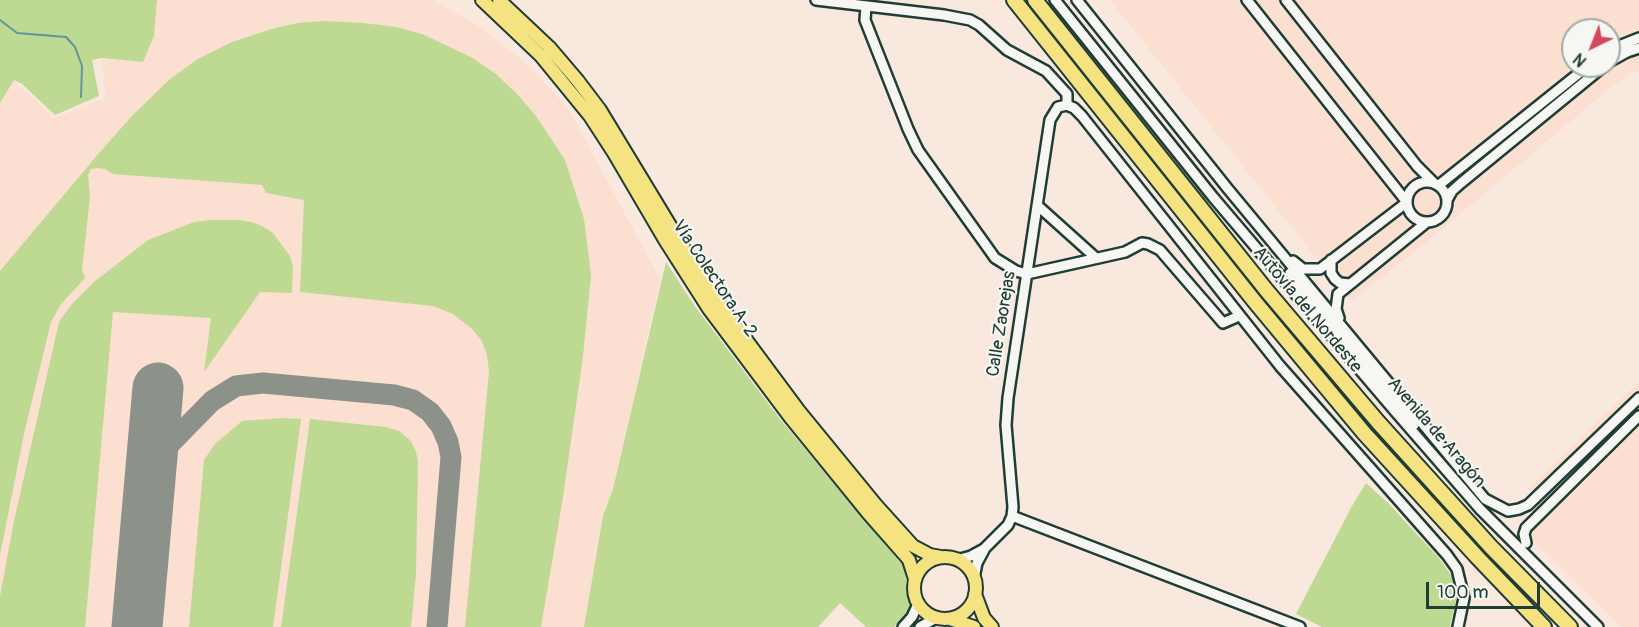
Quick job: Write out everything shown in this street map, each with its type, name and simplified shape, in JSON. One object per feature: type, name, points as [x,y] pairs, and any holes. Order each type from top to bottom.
[{"type":"highway","name":"Autovía del Nordeste","points":[[1014,0],[1255,302],[1364,432],[1544,627]]},
{"type":"highway","name":"Autovía del Nordeste","points":[[1035,0],[1267,291],[1371,414],[1491,547],[1570,627]]},
{"type":"main road","name":"Vía Colectora A-2","points":[[482,0],[541,56],[590,116],[709,309],[797,427],[904,554],[912,567],[915,579]]},
{"type":"main road","name":"Vía Colectora A-2","points":[[498,0],[549,47],[594,103],[624,147],[718,302],[799,411],[876,505],[913,546],[941,558]]},
{"type":"main road","points":[[974,627],[950,619],[936,618],[929,615],[918,604],[915,596],[915,579],[925,564],[941,558],[957,560],[964,564],[974,578],[975,594],[984,618],[992,627]]},
{"type":"main road","points":[[950,619],[969,608],[975,594]]},
{"type":"street","points":[[816,0],[944,15],[970,21],[1007,50],[1046,71],[1067,94],[1067,105],[1082,116],[1280,366],[1447,555],[1457,569],[1464,598],[1458,627]]},
{"type":"street","name":"Avenida de Aragón","points":[[1055,0],[1221,206],[1394,410],[1480,509],[1598,627]]},
{"type":"street","points":[[1077,0],[1228,189],[1485,499],[1508,511],[1528,504],[1639,398]]},
{"type":"street","points":[[1247,0],[1406,202],[1410,214],[1415,219],[1427,222],[1432,222],[1442,216],[1447,206],[1443,189],[1416,166],[1286,0]]},
{"type":"street","points":[[866,6],[865,20],[908,129],[925,163],[994,258],[1016,271],[1027,273],[1125,252],[1142,243],[1148,244],[1160,250],[1223,323],[1239,315]]},
{"type":"street","points":[[1621,43],[1639,38]]},
{"type":"street","points":[[1621,55],[1639,48]]},
{"type":"street","points":[[1436,184],[1573,78]]},
{"type":"street","points":[[1447,200],[1452,190],[1589,78]]},
{"type":"street","name":"Calle Zaorejas","points":[[1012,516],[1006,412],[1050,120],[1058,107],[1067,105]]},
{"type":"street","points":[[1263,231],[1296,264],[1304,269],[1320,269],[1406,202],[1410,189],[1415,185],[1426,181],[1436,184]]},
{"type":"street","points":[[1228,189],[1308,297],[1399,406],[1480,509]]},
{"type":"street","points":[[1036,205],[1096,258]]},
{"type":"street","points":[[1348,333],[1336,309],[1338,294],[1427,222]]},
{"type":"street","points":[[1331,260],[1331,273],[1335,279],[1340,283],[1350,284]]},
{"type":"street","points":[[1526,543],[1524,534],[1526,528],[1639,416]]},
{"type":"street","points":[[974,578],[984,549],[1008,525],[1012,516],[1300,627]]},
{"type":"street","points":[[957,560],[984,549]]},
{"type":"street","points":[[903,627],[912,617],[918,604]]},
{"type":"street","points":[[920,627],[936,618]]},
{"type":"shaded area","points":[[157,0],[433,0],[480,27],[535,71],[569,110],[660,279],[613,490],[603,516],[584,627],[0,627],[0,103],[13,80],[55,118],[106,98],[102,58],[143,62],[154,36]]},
{"type":"shaded area","points":[[1110,0],[1639,0],[1639,71],[1632,72],[1610,88],[1421,247],[1351,301]]},
{"type":"shaded area","points":[[1639,382],[1639,627],[1621,627],[1527,535],[1550,511],[1528,489]]},
{"type":"green space","points":[[0,0],[157,0],[154,36],[143,62],[102,58],[92,60],[99,96],[55,115],[22,84],[14,80],[0,103]]},
{"type":"green space","points":[[325,21],[396,27],[422,34],[471,57],[496,74],[518,95],[536,116],[565,160],[584,219],[591,275],[583,356],[563,497],[541,627],[465,627],[489,372],[482,341],[472,329],[453,314],[433,306],[300,292],[304,200],[266,193],[262,185],[113,174],[105,169],[91,169],[88,175],[90,197],[82,270],[85,278],[61,304],[51,322],[24,434],[0,555],[0,271],[100,152],[132,116],[169,80],[196,60],[232,42],[275,28]]},
{"type":"green space","points":[[212,220],[251,222],[273,233],[290,256],[293,266],[292,293],[260,292],[204,372],[211,318],[113,312],[85,627],[0,627],[0,596],[14,521],[59,322],[71,305],[94,282],[148,240],[194,222]]},
{"type":"green space","points":[[666,262],[694,305],[780,419],[904,567],[910,607],[894,627],[866,627],[840,603],[818,627],[584,627],[603,516],[613,489]]},
{"type":"green space","points":[[301,419],[273,627],[189,627],[204,460],[215,444],[242,421]]},
{"type":"green space","points":[[310,419],[386,427],[399,431],[411,441],[418,462],[416,574],[411,627],[281,627]]},
{"type":"green space","points":[[1366,483],[1389,504],[1439,558],[1453,578],[1456,599],[1450,627],[1322,627],[1296,614]]},
{"type":"waterway","points":[[0,20],[17,33],[66,37],[75,47],[82,66],[81,97]]},
{"type":"taxiway","points":[[149,492],[154,467],[165,449],[212,401],[236,386],[263,383],[394,395],[413,400],[430,412],[441,426],[451,457],[437,627]]},
{"type":"runway","points":[[137,627],[158,388]]}]
